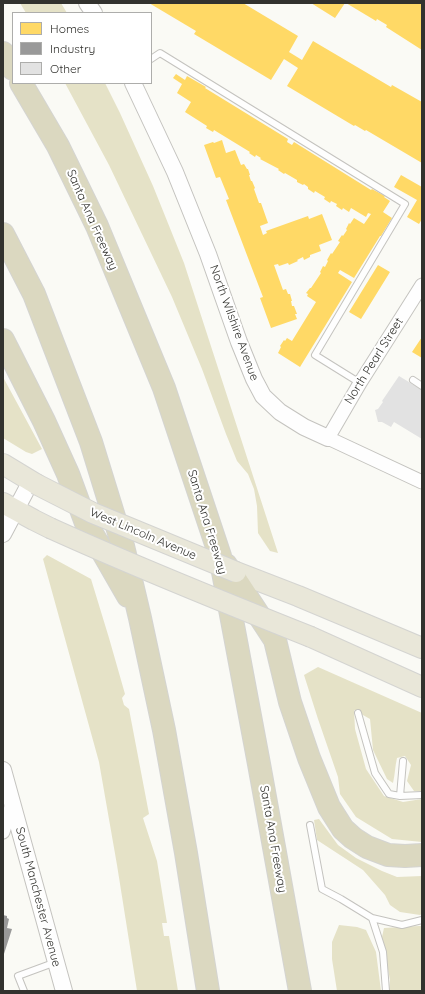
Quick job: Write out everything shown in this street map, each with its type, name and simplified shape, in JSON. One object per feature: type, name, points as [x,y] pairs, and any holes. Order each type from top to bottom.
[{"type":"highway","points":[[3,53],[12,67]]},
{"type":"highway","name":"Santa Ana Freeway","points":[[22,84],[58,146],[98,226],[164,388],[220,556],[300,991]]},
{"type":"highway","points":[[3,234],[34,294],[90,442],[123,546],[164,730],[208,991]]},
{"type":"highway","points":[[3,340],[44,421],[68,474],[86,523],[140,618]]},
{"type":"highway","points":[[220,556],[275,640],[290,702],[309,758],[329,807],[343,829],[367,847],[388,855],[422,855]]},
{"type":"main road","name":"West Lincoln Avenue","points":[[3,464],[33,483],[93,513],[422,648]]},
{"type":"main road","points":[[9,506],[50,528],[111,556],[172,582],[311,637],[422,687]]},
{"type":"street","points":[[87,3],[93,12]]},
{"type":"street","name":"North Wilshire Avenue","points":[[133,84],[175,172],[205,246],[237,336],[254,379],[263,396],[280,412],[304,427],[422,482]]},
{"type":"street","name":"North Pearl Street","points":[[328,438],[360,383],[422,285]]},
{"type":"street","points":[[3,534],[9,506],[33,483]]},
{"type":"street","name":"South Manchester Avenue","points":[[3,770],[64,991]]},
{"type":"street","points":[[3,832],[12,804]]},
{"type":"lane","points":[[152,58],[160,53],[405,204],[315,355],[360,383]]},
{"type":"lane","points":[[413,380],[422,386]]},
{"type":"lane","points":[[358,713],[375,773],[389,794],[400,796],[422,795]]},
{"type":"lane","points":[[400,796],[403,761]]},
{"type":"lane","points":[[310,825],[322,889],[372,918],[402,925],[422,920]]},
{"type":"lane","points":[[372,918],[383,952],[386,991]]},
{"type":"lane","points":[[24,991],[18,976],[56,962]]},
{"type":"shaded area","points":[[20,3],[61,3],[66,12],[25,12]]},
{"type":"shaded area","points":[[66,84],[106,84],[120,113],[153,186],[184,263],[278,553],[270,551],[258,533],[257,506],[254,489],[248,474],[237,461],[202,369],[172,297],[109,165]]},
{"type":"shaded area","points":[[3,377],[42,449],[32,454],[3,438]]},
{"type":"shaded area","points":[[47,555],[91,579],[109,638],[125,694],[122,698],[124,705],[129,709],[149,814],[143,818],[157,861],[167,923],[162,923],[164,936],[169,936],[178,991],[137,991],[99,762],[43,559]]},
{"type":"shaded area","points":[[318,667],[422,713],[422,791],[414,791],[407,781],[411,765],[405,756],[397,758],[393,783],[387,779],[373,750],[370,719],[354,710],[355,729],[366,769],[384,796],[403,802],[422,799],[422,842],[392,839],[356,817],[340,794],[338,777],[304,675]]},
{"type":"shaded area","points":[[319,819],[338,845],[356,858],[397,877],[422,876],[422,914],[400,912],[390,905],[385,895],[363,870],[317,840],[314,820]]},
{"type":"shaded area","points":[[339,925],[357,927],[366,930],[376,952],[381,991],[337,991],[332,959],[332,942]]},
{"type":"shaded area","points":[[422,926],[422,991],[389,991],[390,980],[382,937],[384,928]]},
{"type":"building: Homes","points":[[149,3],[243,3],[298,36],[289,52],[302,60],[313,41],[391,87],[392,85],[422,102],[422,163],[366,130],[365,131],[355,125],[354,126],[287,86],[298,68],[284,59],[271,80],[194,34],[196,31]]},
{"type":"building: Homes","points":[[311,3],[345,3],[335,18]]},
{"type":"building: Homes","points":[[346,3],[422,3],[422,50],[386,27],[387,25],[377,19],[376,21]]},
{"type":"building: Homes","points":[[176,74],[185,80],[187,76],[206,87],[205,88],[288,139],[287,142],[292,145],[294,142],[371,190],[372,189],[385,196],[384,197],[390,201],[383,212],[392,218],[354,278],[340,270],[338,273],[352,282],[300,367],[278,353],[281,347],[280,346],[287,338],[292,341],[316,302],[307,296],[308,294],[306,293],[321,273],[320,272],[323,266],[325,267],[331,253],[332,254],[340,242],[338,241],[347,230],[346,229],[349,223],[350,224],[354,218],[364,224],[371,214],[368,213],[366,217],[351,208],[349,212],[343,208],[342,210],[336,206],[337,204],[331,201],[330,203],[324,199],[325,197],[315,191],[314,193],[304,184],[303,185],[297,182],[297,180],[285,173],[284,174],[278,170],[279,169],[260,159],[261,158],[256,155],[255,157],[249,153],[250,152],[214,130],[213,132],[206,128],[207,126],[185,112],[191,102],[177,93],[182,84],[173,78]]},
{"type":"building: Homes","points":[[222,140],[226,153],[235,150],[241,165],[244,164],[248,169],[259,203],[261,203],[268,223],[260,226],[263,235],[267,233],[266,231],[308,216],[309,219],[322,214],[332,240],[319,245],[321,251],[310,255],[310,257],[304,260],[303,257],[289,265],[288,263],[279,266],[278,264],[274,265],[283,290],[286,289],[288,294],[290,294],[292,306],[294,306],[297,314],[295,314],[297,319],[271,328],[260,298],[263,297],[226,200],[229,199],[220,177],[216,178],[204,145]]},
{"type":"building: Homes","points":[[401,175],[422,187],[422,219],[419,224],[407,217],[417,200],[394,187]]},
{"type":"building: Homes","points":[[378,265],[390,272],[361,319],[349,312]]},
{"type":"building: Homes","points":[[422,337],[422,358],[412,352]]},
{"type":"building: Industry","points":[[3,915],[7,916],[9,919],[7,928],[12,929],[3,957]]},
{"type":"building: Other","points":[[399,376],[422,390],[422,439],[394,422],[391,427],[382,422],[378,422],[375,410],[378,409],[383,402],[382,401]]}]
